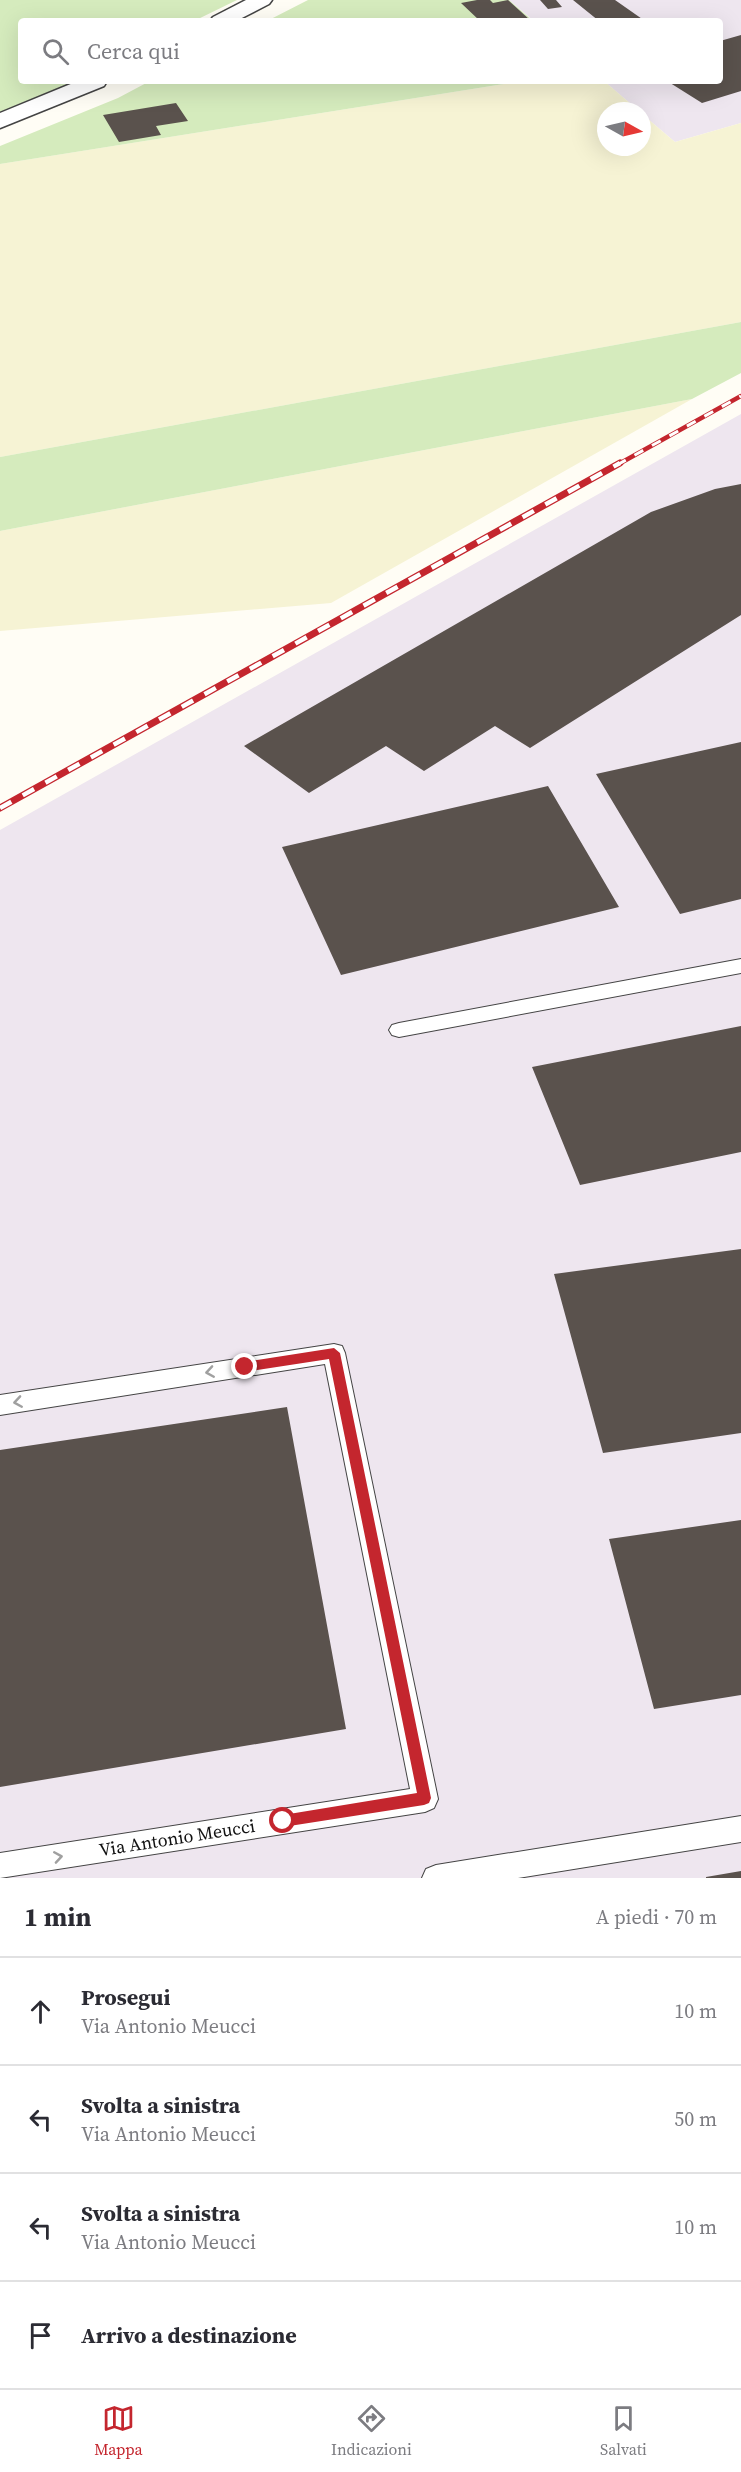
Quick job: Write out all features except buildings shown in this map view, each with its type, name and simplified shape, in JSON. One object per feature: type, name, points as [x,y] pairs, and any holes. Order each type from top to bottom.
[{"type":"street","points":[[226,18],[262,0]]},
{"type":"street","points":[[0,122],[89,84]]},
{"type":"lane","points":[[399,1030],[741,966]]},
{"type":"lane","name":"Via Antonio Meucci","points":[[0,1405],[334,1353],[424,1798],[0,1866]]},
{"type":"lane","points":[[436,1878],[741,1828]]},
{"type":"shaded area","points":[[509,0],[741,0],[741,123],[675,142],[651,122],[651,102],[628,102],[608,84],[723,84],[723,18],[530,18]]},
{"type":"shaded area","points":[[504,84],[608,84],[628,102],[597,102],[597,156],[651,156],[651,122],[675,142],[741,123],[741,322],[0,457],[0,164]]},
{"type":"shaded area","points":[[692,399],[331,603],[0,631],[0,531]]},
{"type":"shaded area","points":[[741,414],[741,1878],[0,1878],[0,830]]},
{"type":"green space","points":[[0,0],[237,0],[200,18],[18,18],[18,84],[69,84],[0,112]]},
{"type":"green space","points":[[308,0],[509,0],[530,18],[273,18]]},
{"type":"green space","points":[[144,84],[504,84],[0,164],[0,146],[118,98]]},
{"type":"green space","points":[[741,322],[741,373],[692,399],[0,531],[0,457]]},
{"type":"railway","points":[[617,465],[741,396]]},
{"type":"railway","points":[[0,808],[620,463]]},
{"type":"route","points":[[245,1367],[334,1353],[424,1798],[283,1821]]}]
